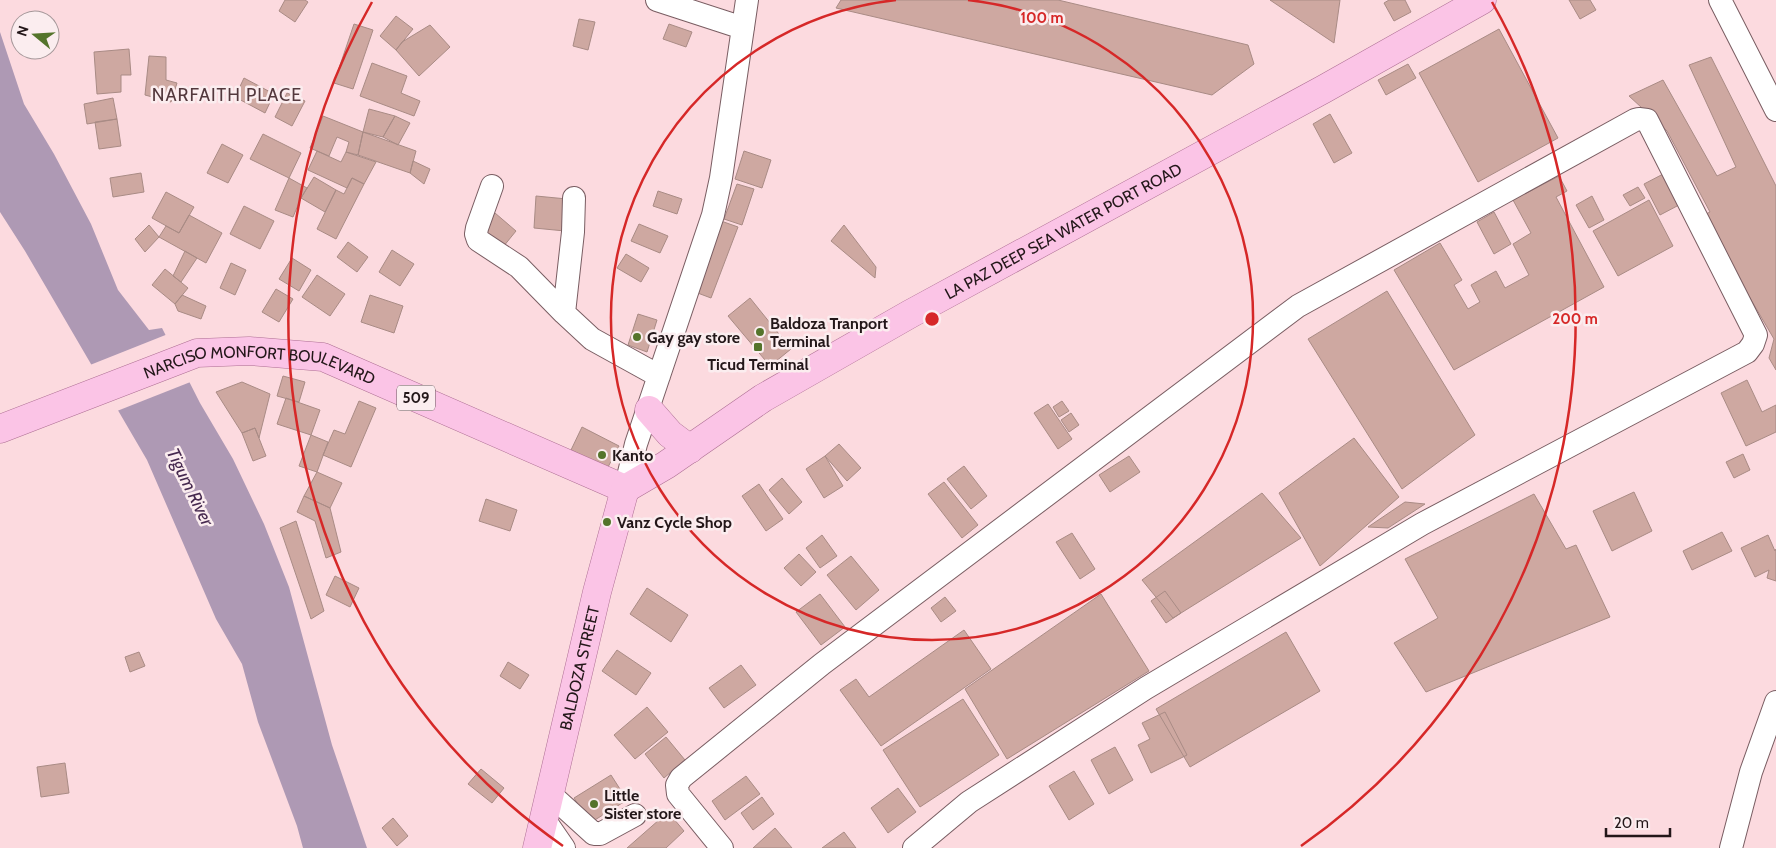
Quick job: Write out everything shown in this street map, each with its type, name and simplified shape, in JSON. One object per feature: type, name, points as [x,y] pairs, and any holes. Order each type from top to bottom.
[{"type":"main road","name":"LA PAZ DEEP SEA WATER PORT ROAD","points":[[625,489],[666,465],[763,398],[910,314],[1316,94],[1482,0]]},
{"type":"main road","name":"NARCISO MONFORT BOULEVARD","points":[[0,429],[197,353],[249,351],[323,357],[625,489]]},
{"type":"main road","points":[[649,410],[670,434],[690,449]]},
{"type":"main road","name":"BALDOZA STREET","points":[[537,848],[597,592],[625,489]]},
{"type":"street","points":[[656,0],[743,28]]},
{"type":"street","points":[[625,489],[636,444],[713,215],[721,178],[747,0]]},
{"type":"street","points":[[1720,0],[1776,110]]},
{"type":"street","points":[[722,848],[678,794],[677,785],[681,778],[822,664],[1298,306],[1635,120],[1647,120],[1756,335],[1753,344],[1747,352],[1422,524],[1146,688],[969,802],[914,848]]},
{"type":"street","points":[[492,186],[477,228],[478,240],[520,267],[592,339],[659,376]]},
{"type":"street","points":[[564,313],[573,232],[574,198]]},
{"type":"street","points":[[1731,848],[1751,772],[1776,702]]},
{"type":"street","points":[[547,807],[594,834],[600,834],[635,815]]},
{"type":"street","points":[[547,807],[564,848]]},
{"type":"water","name":"Tigum River","points":[[0,32],[24,104],[54,154],[91,224],[118,290],[149,330],[162,328],[200,403],[233,459],[264,524],[289,587],[332,745],[367,848],[303,848],[297,826],[258,722],[242,664],[216,619],[147,460],[25,251],[0,212]]},
{"type":"pier","points":[[168,334],[193,381],[117,411],[90,365]]},
{"type":"building","points":[[285,0],[305,0],[308,2],[295,22],[279,11]]},
{"type":"building","points":[[841,0],[1058,0],[1248,45],[1254,64],[1212,95],[836,8]]},
{"type":"building","points":[[1270,0],[1340,0],[1334,43]]},
{"type":"building","points":[[1389,0],[1405,0],[1411,12],[1394,21],[1384,3]]},
{"type":"building","points":[[1569,0],[1590,0],[1596,10],[1580,19]]},
{"type":"building","points":[[396,16],[413,29],[396,50],[380,36]]},
{"type":"building","points":[[579,19],[595,22],[588,50],[573,46]]},
{"type":"building","points":[[354,24],[373,30],[353,89],[334,83]]},
{"type":"building","points":[[669,24],[692,32],[686,47],[663,39]]},
{"type":"building","points":[[430,25],[450,47],[419,76],[396,50],[402,42]]},
{"type":"building","points":[[1499,29],[1558,138],[1478,182],[1419,73]]},
{"type":"building","points":[[129,49],[131,75],[121,75],[121,92],[97,94],[94,52]]},
{"type":"building","points":[[149,56],[166,57],[166,80],[177,83],[171,102],[145,95]]},
{"type":"building","points":[[1711,57],[1776,186],[1776,370],[1769,358],[1774,339],[1702,216],[1710,212],[1667,131],[1629,96],[1663,80],[1717,176],[1736,167],[1689,65]]},
{"type":"building","points":[[372,63],[407,76],[401,93],[420,101],[414,116],[360,96]]},
{"type":"building","points":[[1408,64],[1416,78],[1386,95],[1378,80]]},
{"type":"building","points":[[244,78],[274,94],[265,113],[235,97]]},
{"type":"building","points":[[287,93],[305,101],[292,126],[275,117]]},
{"type":"building","points":[[113,98],[117,119],[87,124],[84,104]]},
{"type":"building","points":[[369,109],[395,116],[383,137],[363,132]]},
{"type":"building","points":[[1330,114],[1352,153],[1334,163],[1313,124]]},
{"type":"building","points":[[323,116],[363,132],[358,155],[346,152],[349,142],[337,137],[329,156],[310,148]]},
{"type":"building","points":[[395,116],[410,123],[398,145],[383,137]]},
{"type":"building","points":[[117,119],[121,146],[99,149],[95,122]]},
{"type":"building","points":[[363,132],[416,151],[410,173],[358,155]]},
{"type":"building","points":[[263,134],[301,153],[289,178],[250,159]]},
{"type":"building","points":[[222,144],[243,155],[228,183],[207,173]]},
{"type":"building","points":[[317,151],[341,162],[346,152],[376,162],[364,184],[352,178],[347,188],[308,170]]},
{"type":"building","points":[[744,151],[771,160],[762,188],[735,179]]},
{"type":"building","points":[[413,161],[430,169],[424,184],[410,173]]},
{"type":"building","points":[[1667,172],[1679,205],[1660,215],[1644,184]]},
{"type":"building","points":[[141,173],[144,192],[113,197],[110,178]]},
{"type":"building","points":[[1559,176],[1567,191],[1556,197],[1604,287],[1454,370],[1394,270],[1440,243],[1462,280],[1454,285],[1468,309],[1480,302],[1471,285],[1496,271],[1505,288],[1529,275],[1513,244],[1531,233],[1513,200]]},
{"type":"building","points":[[314,177],[336,190],[325,212],[301,198]]},
{"type":"building","points":[[289,178],[307,188],[293,217],[275,210]]},
{"type":"building","points":[[352,178],[364,184],[336,239],[317,229],[336,190],[344,194]]},
{"type":"building","points":[[737,184],[754,189],[742,225],[724,219]]},
{"type":"building","points":[[1638,187],[1645,198],[1630,206],[1623,195]]},
{"type":"building","points":[[658,191],[682,199],[677,214],[653,206]]},
{"type":"building","points":[[166,192],[194,207],[179,233],[152,218]]},
{"type":"building","points":[[536,196],[567,199],[565,231],[534,228]]},
{"type":"building","points":[[1592,196],[1604,220],[1589,228],[1576,205]]},
{"type":"building","points":[[1649,200],[1673,246],[1618,276],[1593,231]]},
{"type":"building","points":[[244,206],[274,221],[260,249],[230,234]]},
{"type":"building","points":[[1494,212],[1511,244],[1494,254],[1477,222]]},
{"type":"building","points":[[495,213],[516,231],[503,247],[482,229]]},
{"type":"building","points":[[189,215],[222,233],[206,263],[159,237],[166,226],[179,233]]},
{"type":"building","points":[[721,221],[738,227],[711,298],[695,292]]},
{"type":"building","points":[[639,224],[668,236],[660,253],[631,241]]},
{"type":"building","points":[[149,225],[159,237],[145,252],[135,239]]},
{"type":"building","points":[[844,225],[876,267],[875,278],[831,241]]},
{"type":"building","points":[[348,242],[368,257],[357,272],[337,257]]},
{"type":"building","points":[[392,250],[414,264],[400,286],[379,272]]},
{"type":"building","points":[[185,251],[197,258],[181,282],[173,276]]},
{"type":"building","points":[[626,254],[649,268],[641,282],[617,268]]},
{"type":"building","points":[[292,258],[311,270],[299,291],[279,279]]},
{"type":"building","points":[[231,263],[246,270],[235,295],[220,288]]},
{"type":"building","points":[[165,269],[188,288],[175,304],[152,285]]},
{"type":"building","points":[[317,275],[345,294],[330,316],[302,297]]},
{"type":"building","points":[[276,289],[293,299],[279,322],[262,312]]},
{"type":"building","points":[[1387,291],[1475,435],[1402,489],[1308,339]]},
{"type":"building","points":[[182,295],[206,306],[201,319],[178,311],[175,304]]},
{"type":"building","points":[[370,295],[403,306],[394,333],[361,322]]},
{"type":"building","name":"Baldoza Tranport Terminal","points":[[750,298],[791,349],[770,366],[728,316]]},
{"type":"building","points":[[638,314],[657,320],[647,352],[628,345]]},
{"type":"building","points":[[283,376],[305,382],[299,402],[277,396]]},
{"type":"building","points":[[1747,380],[1762,412],[1776,405],[1776,432],[1746,446],[1721,393]]},
{"type":"building","points":[[242,382],[270,394],[259,438],[255,428],[242,433],[216,392]]},
{"type":"building","points":[[286,398],[320,410],[311,435],[277,424]]},
{"type":"building","points":[[359,401],[376,408],[351,467],[323,455],[334,430],[345,434]]},
{"type":"building","points":[[1062,401],[1069,411],[1059,417],[1053,407]]},
{"type":"building","points":[[1048,404],[1072,439],[1058,449],[1034,413]]},
{"type":"building","points":[[1071,413],[1079,425],[1069,432],[1061,420]]},
{"type":"building","points":[[582,427],[619,446],[607,469],[571,450]]},
{"type":"building","points":[[255,428],[266,456],[253,461],[242,433]]},
{"type":"building","points":[[311,435],[328,442],[317,472],[299,466]]},
{"type":"building","points":[[1354,438],[1399,497],[1320,566],[1279,493]]},
{"type":"building","points":[[839,444],[861,468],[847,481],[825,456]]},
{"type":"building","points":[[1743,454],[1750,470],[1734,478],[1726,462]]},
{"type":"building","points":[[825,456],[843,486],[824,498],[806,469]]},
{"type":"building","points":[[1129,456],[1140,472],[1110,492],[1099,475]]},
{"type":"building","points":[[964,466],[987,496],[971,509],[947,479]]},
{"type":"building","points":[[317,472],[342,483],[330,508],[304,496]]},
{"type":"building","points":[[782,478],[802,502],[789,514],[769,490]]},
{"type":"building","points":[[944,482],[978,525],[962,538],[928,494]]},
{"type":"building","points":[[759,484],[783,519],[766,531],[742,496]]},
{"type":"building","points":[[1634,492],[1652,531],[1612,551],[1593,511]]},
{"type":"building","points":[[1262,493],[1301,538],[1173,618],[1142,580]]},
{"type":"building","points":[[1534,494],[1566,549],[1576,545],[1610,617],[1426,692],[1394,643],[1438,618],[1405,559]]},
{"type":"building","points":[[304,496],[330,508],[341,552],[326,558],[315,521],[297,512]]},
{"type":"building","points":[[486,499],[517,510],[510,531],[479,521]]},
{"type":"building","points":[[1405,502],[1425,504],[1388,528],[1368,527]]},
{"type":"building","points":[[296,521],[324,611],[311,619],[280,528]]},
{"type":"building","points":[[1722,532],[1732,551],[1692,570],[1683,551]]},
{"type":"building","points":[[1072,533],[1095,569],[1080,579],[1056,542]]},
{"type":"building","points":[[822,535],[837,556],[820,568],[806,548]]},
{"type":"building","points":[[1768,535],[1775,551],[1776,549],[1776,581],[1767,578],[1769,570],[1755,577],[1741,548]]},
{"type":"building","points":[[799,554],[816,572],[801,586],[784,568]]},
{"type":"building","points":[[851,556],[879,590],[856,610],[827,575]]},
{"type":"building","points":[[335,576],[359,588],[350,607],[326,595]]},
{"type":"building","points":[[647,588],[688,615],[671,642],[630,614]]},
{"type":"building","points":[[1165,591],[1181,613],[1166,623],[1151,601]]},
{"type":"building","points":[[820,594],[845,627],[821,645],[796,612]]},
{"type":"building","points":[[1101,594],[1149,671],[1007,759],[965,689]]},
{"type":"building","points":[[945,597],[956,611],[941,622],[931,608]]},
{"type":"building","points":[[964,630],[991,669],[881,746],[840,690],[856,679],[869,697]]},
{"type":"building","points":[[1286,632],[1320,691],[1190,767],[1156,709]]},
{"type":"building","points":[[617,650],[651,673],[636,695],[602,671]]},
{"type":"building","points":[[139,652],[145,666],[130,672],[125,657]]},
{"type":"building","points":[[508,662],[529,675],[520,689],[500,676]]},
{"type":"building","points":[[741,665],[756,685],[724,708],[709,688]]},
{"type":"building","points":[[963,699],[999,755],[920,807],[883,750]]},
{"type":"building","points":[[647,707],[668,732],[635,759],[614,735]]},
{"type":"building","points":[[1165,712],[1187,755],[1151,773],[1138,745],[1150,739],[1142,723]]},
{"type":"building","points":[[666,737],[685,760],[664,778],[645,754]]},
{"type":"building","points":[[1115,747],[1133,780],[1109,794],[1091,760]]},
{"type":"building","points":[[65,763],[69,793],[41,797],[37,767]]},
{"type":"building","points":[[481,769],[504,788],[492,803],[468,784]]},
{"type":"building","points":[[1074,771],[1094,804],[1069,820],[1049,786]]},
{"type":"building","points":[[611,775],[627,800],[590,823],[574,798]]},
{"type":"building","points":[[746,776],[760,794],[725,820],[712,801]]},
{"type":"building","points":[[898,788],[916,812],[888,833],[871,808]]},
{"type":"building","points":[[762,797],[774,814],[753,830],[741,813]]},
{"type":"building","points":[[668,812],[684,831],[666,848],[627,848]]},
{"type":"building","points":[[393,818],[408,836],[397,846],[382,828]]},
{"type":"building","points":[[775,828],[792,848],[753,848]]},
{"type":"building","points":[[844,832],[856,848],[822,848]]},
{"type":"place","name":"Baldoza Tranport Terminal","points":[[760,332]]},
{"type":"place","name":"Gay gay store","points":[[637,337]]},
{"type":"place","name":"Ticud Terminal","points":[[758,347]]},
{"type":"place","name":"Kanto","points":[[602,455]]},
{"type":"place","name":"Vanz Cycle Shop","points":[[607,522]]},
{"type":"place","name":"Little Sister store","points":[[594,804]]},
{"type":"district","name":"NARFAITH PLACE","points":[[227,95]]}]
